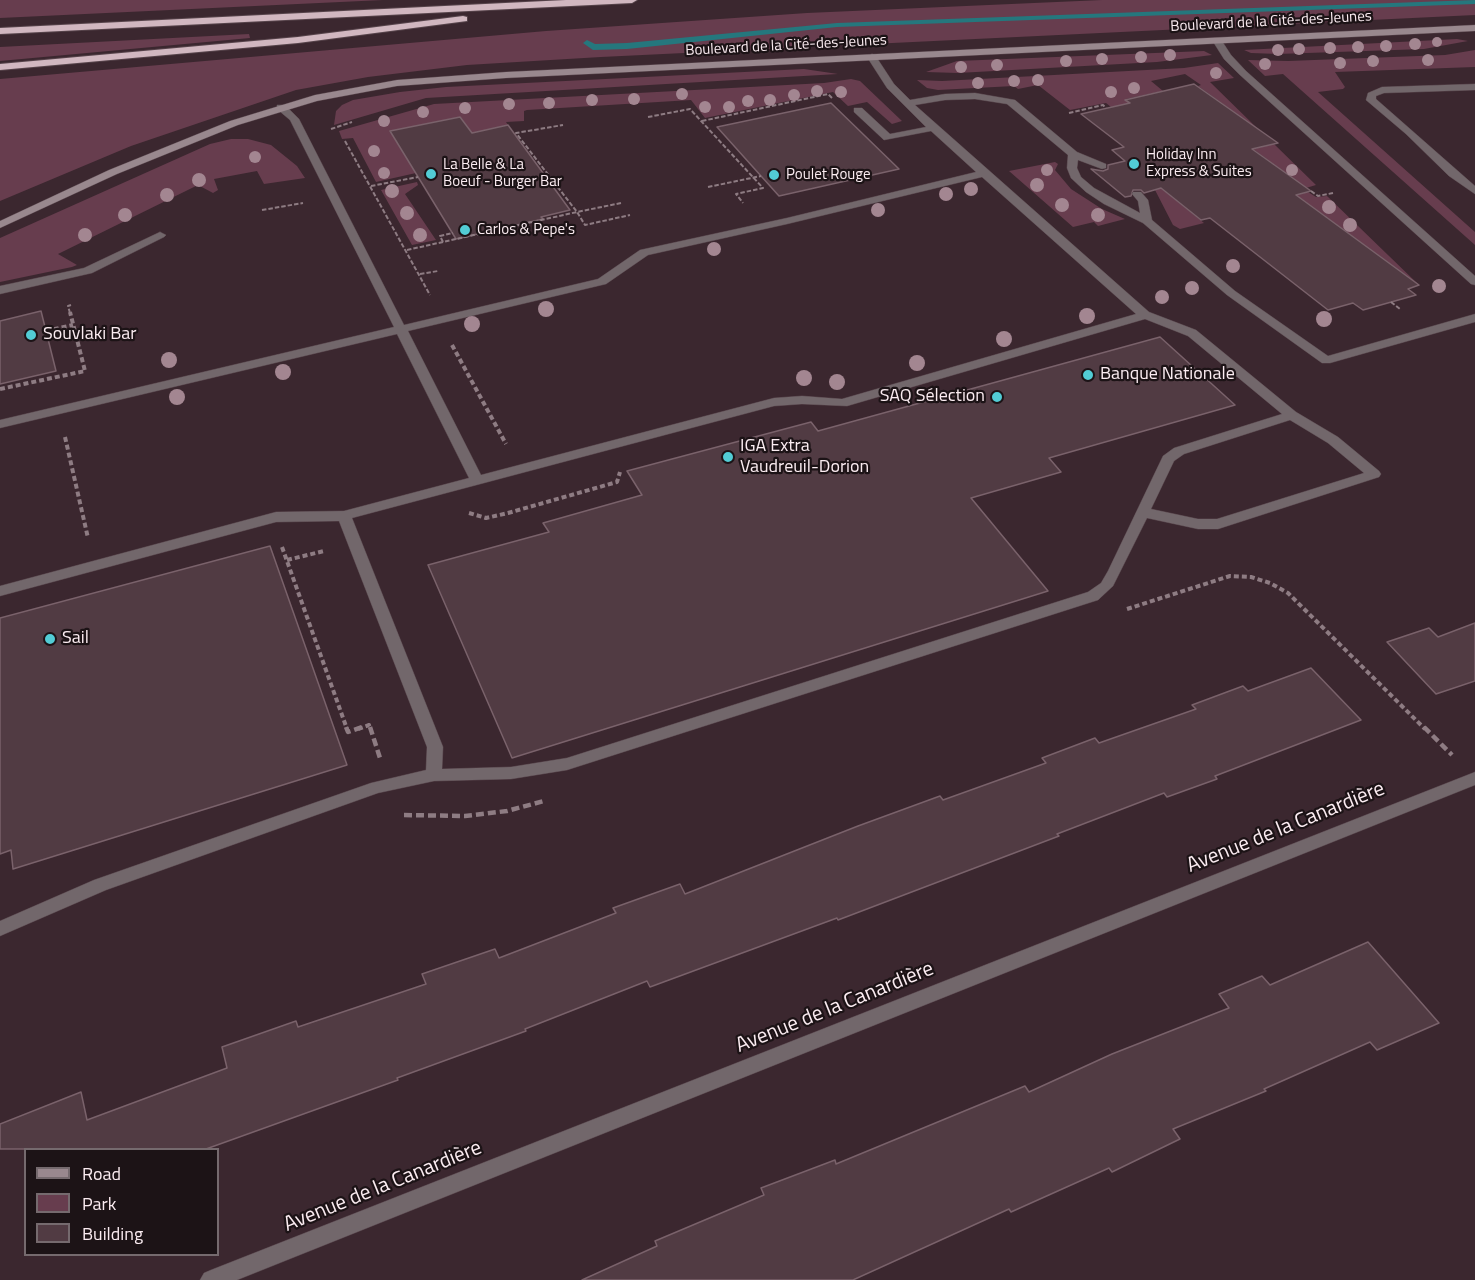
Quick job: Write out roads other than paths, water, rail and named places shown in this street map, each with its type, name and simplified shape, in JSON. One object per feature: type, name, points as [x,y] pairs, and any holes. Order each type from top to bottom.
[{"type":"highway","points":[[0,31],[632,0]]},
{"type":"highway","points":[[0,67],[298,40],[608,1]]},
{"type":"street","name":"Boulevard de la Cité-des-Jeunes","points":[[0,225],[113,172],[201,135],[281,107],[339,93],[429,80],[1475,28]]},
{"type":"street","points":[[1217,40],[1227,57],[1243,73],[1475,282]]},
{"type":"street","points":[[872,57],[890,86],[907,104],[1145,315],[1184,328],[1192,333],[1291,415],[1333,440],[1374,474],[1218,524],[1179,520],[1142,512]]},
{"type":"street","points":[[1475,87],[1382,90],[1371,95],[1371,100],[1410,132],[1453,174],[1475,190]]},
{"type":"street","points":[[907,104],[945,98],[1003,99],[1011,102],[1073,154],[1102,166]]},
{"type":"street","points":[[281,107],[294,119],[477,480]]},
{"type":"street","points":[[858,110],[888,138],[933,128]]},
{"type":"street","points":[[1073,154],[1072,168],[1076,178],[1108,202],[1147,221],[1231,293],[1326,360],[1475,318]]},
{"type":"street","name":"Boulevard de la Cité-des-Jeunes","points":[[0,214],[113,172]]},
{"type":"street","points":[[0,424],[602,282],[644,252],[797,219],[984,173]]},
{"type":"street","points":[[1137,194],[1143,200],[1147,221]]},
{"type":"street","points":[[0,290],[88,271],[160,235]]},
{"type":"street","points":[[0,591],[276,517],[344,516],[774,402],[802,399],[842,403],[1145,315]]},
{"type":"street","points":[[0,929],[50,905],[100,885],[377,788],[434,775],[511,773],[567,764],[1093,596],[1106,586],[1168,459],[1179,451],[1291,415]]},
{"type":"street","points":[[344,516],[435,747],[434,775]]},
{"type":"street","name":"Avenue de la Canardière","points":[[211,1280],[1475,778]]},
{"type":"waterway","points":[[587,43],[593,47],[627,46],[837,25],[1475,2]]},
{"type":"place","name":"Holiday Inn Express & Suites","points":[[1134,164]]},
{"type":"place","name":"La Belle & La Boeuf - Burger Bar","points":[[431,174]]},
{"type":"place","name":"Poulet Rouge","points":[[774,175]]},
{"type":"place","name":"Carlos & Pepe's","points":[[465,230]]},
{"type":"place","name":"Souvlaki Bar","points":[[31,335]]},
{"type":"place","name":"Banque Nationale","points":[[1088,375]]},
{"type":"place","name":"SAQ Sélection","points":[[997,397]]},
{"type":"place","name":"IGA Extra Vaudreuil-Dorion","points":[[728,457]]},
{"type":"place","name":"Sail","points":[[50,639]]}]
